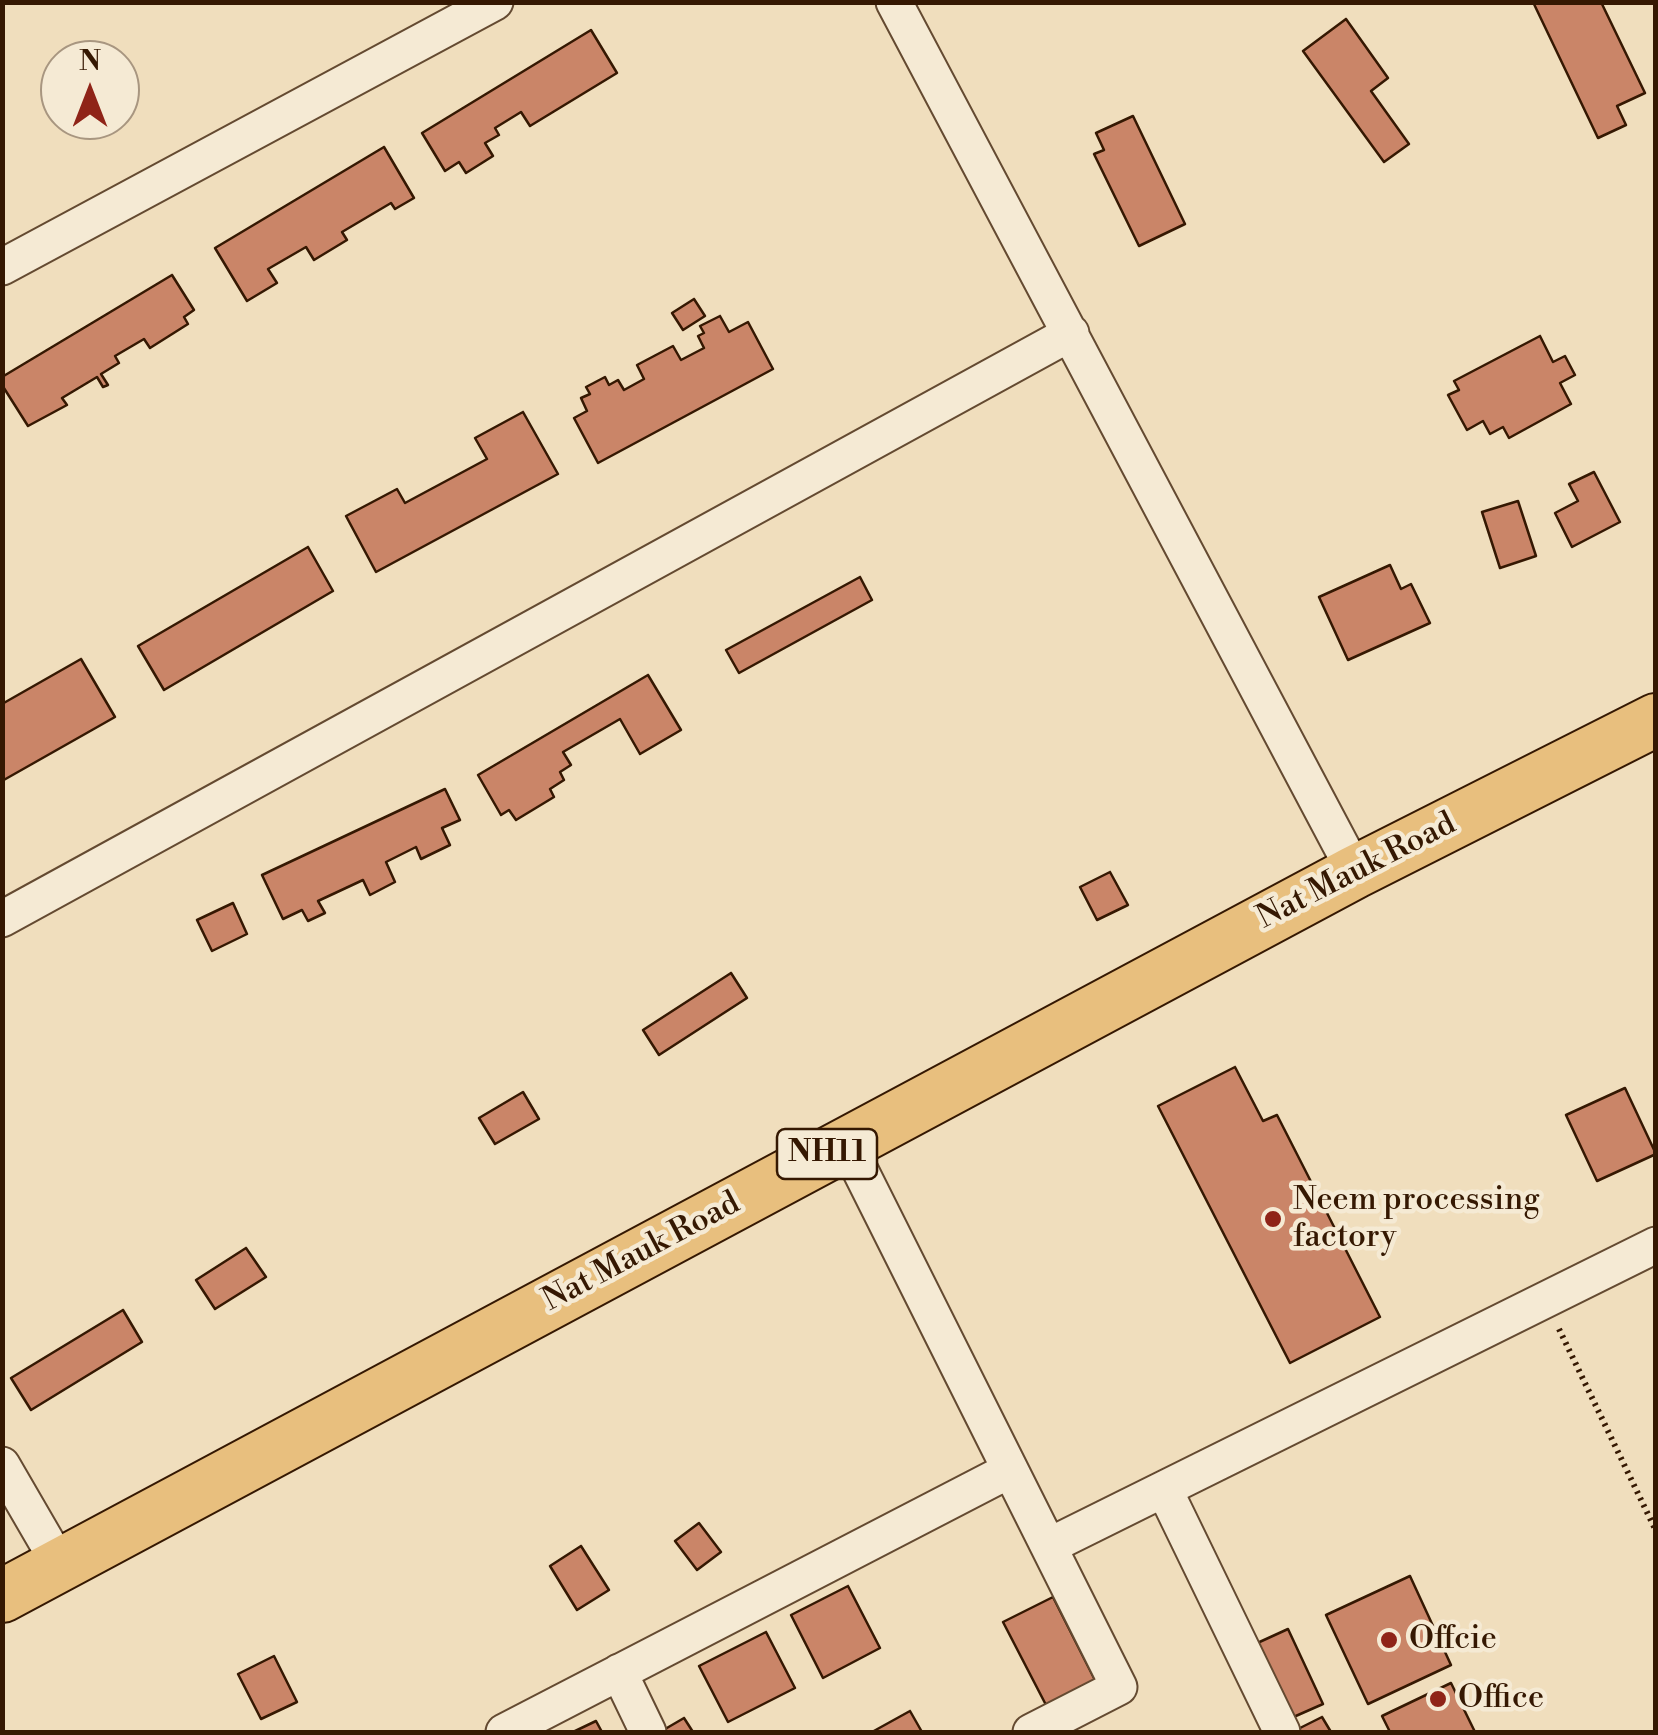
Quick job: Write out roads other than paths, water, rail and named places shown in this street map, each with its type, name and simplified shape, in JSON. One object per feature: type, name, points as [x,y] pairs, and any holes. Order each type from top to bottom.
[{"type":"highway","name":"Nat Mauk Road","points":[[2,1596],[1355,872],[1656,720]]},
{"type":"street","points":[[2,266],[496,2]]},
{"type":"street","points":[[894,2],[1355,872]]},
{"type":"street","points":[[2,919],[1071,333]]},
{"type":"street","points":[[847,1144],[1119,1687],[1031,1732]]},
{"type":"street","points":[[1048,1546],[1656,1245]]},
{"type":"street","points":[[2,1465],[60,1565]]},
{"type":"street","points":[[504,1732],[1010,1470]]},
{"type":"street","points":[[1164,1489],[1282,1732]]},
{"type":"street","points":[[619,1672],[648,1732]]},
{"type":"place","name":"Neem processing factory","points":[[1273,1219]]},
{"type":"place","name":"Offcie","points":[[1389,1640]]},
{"type":"place","name":"Office","points":[[1438,1699]]}]
